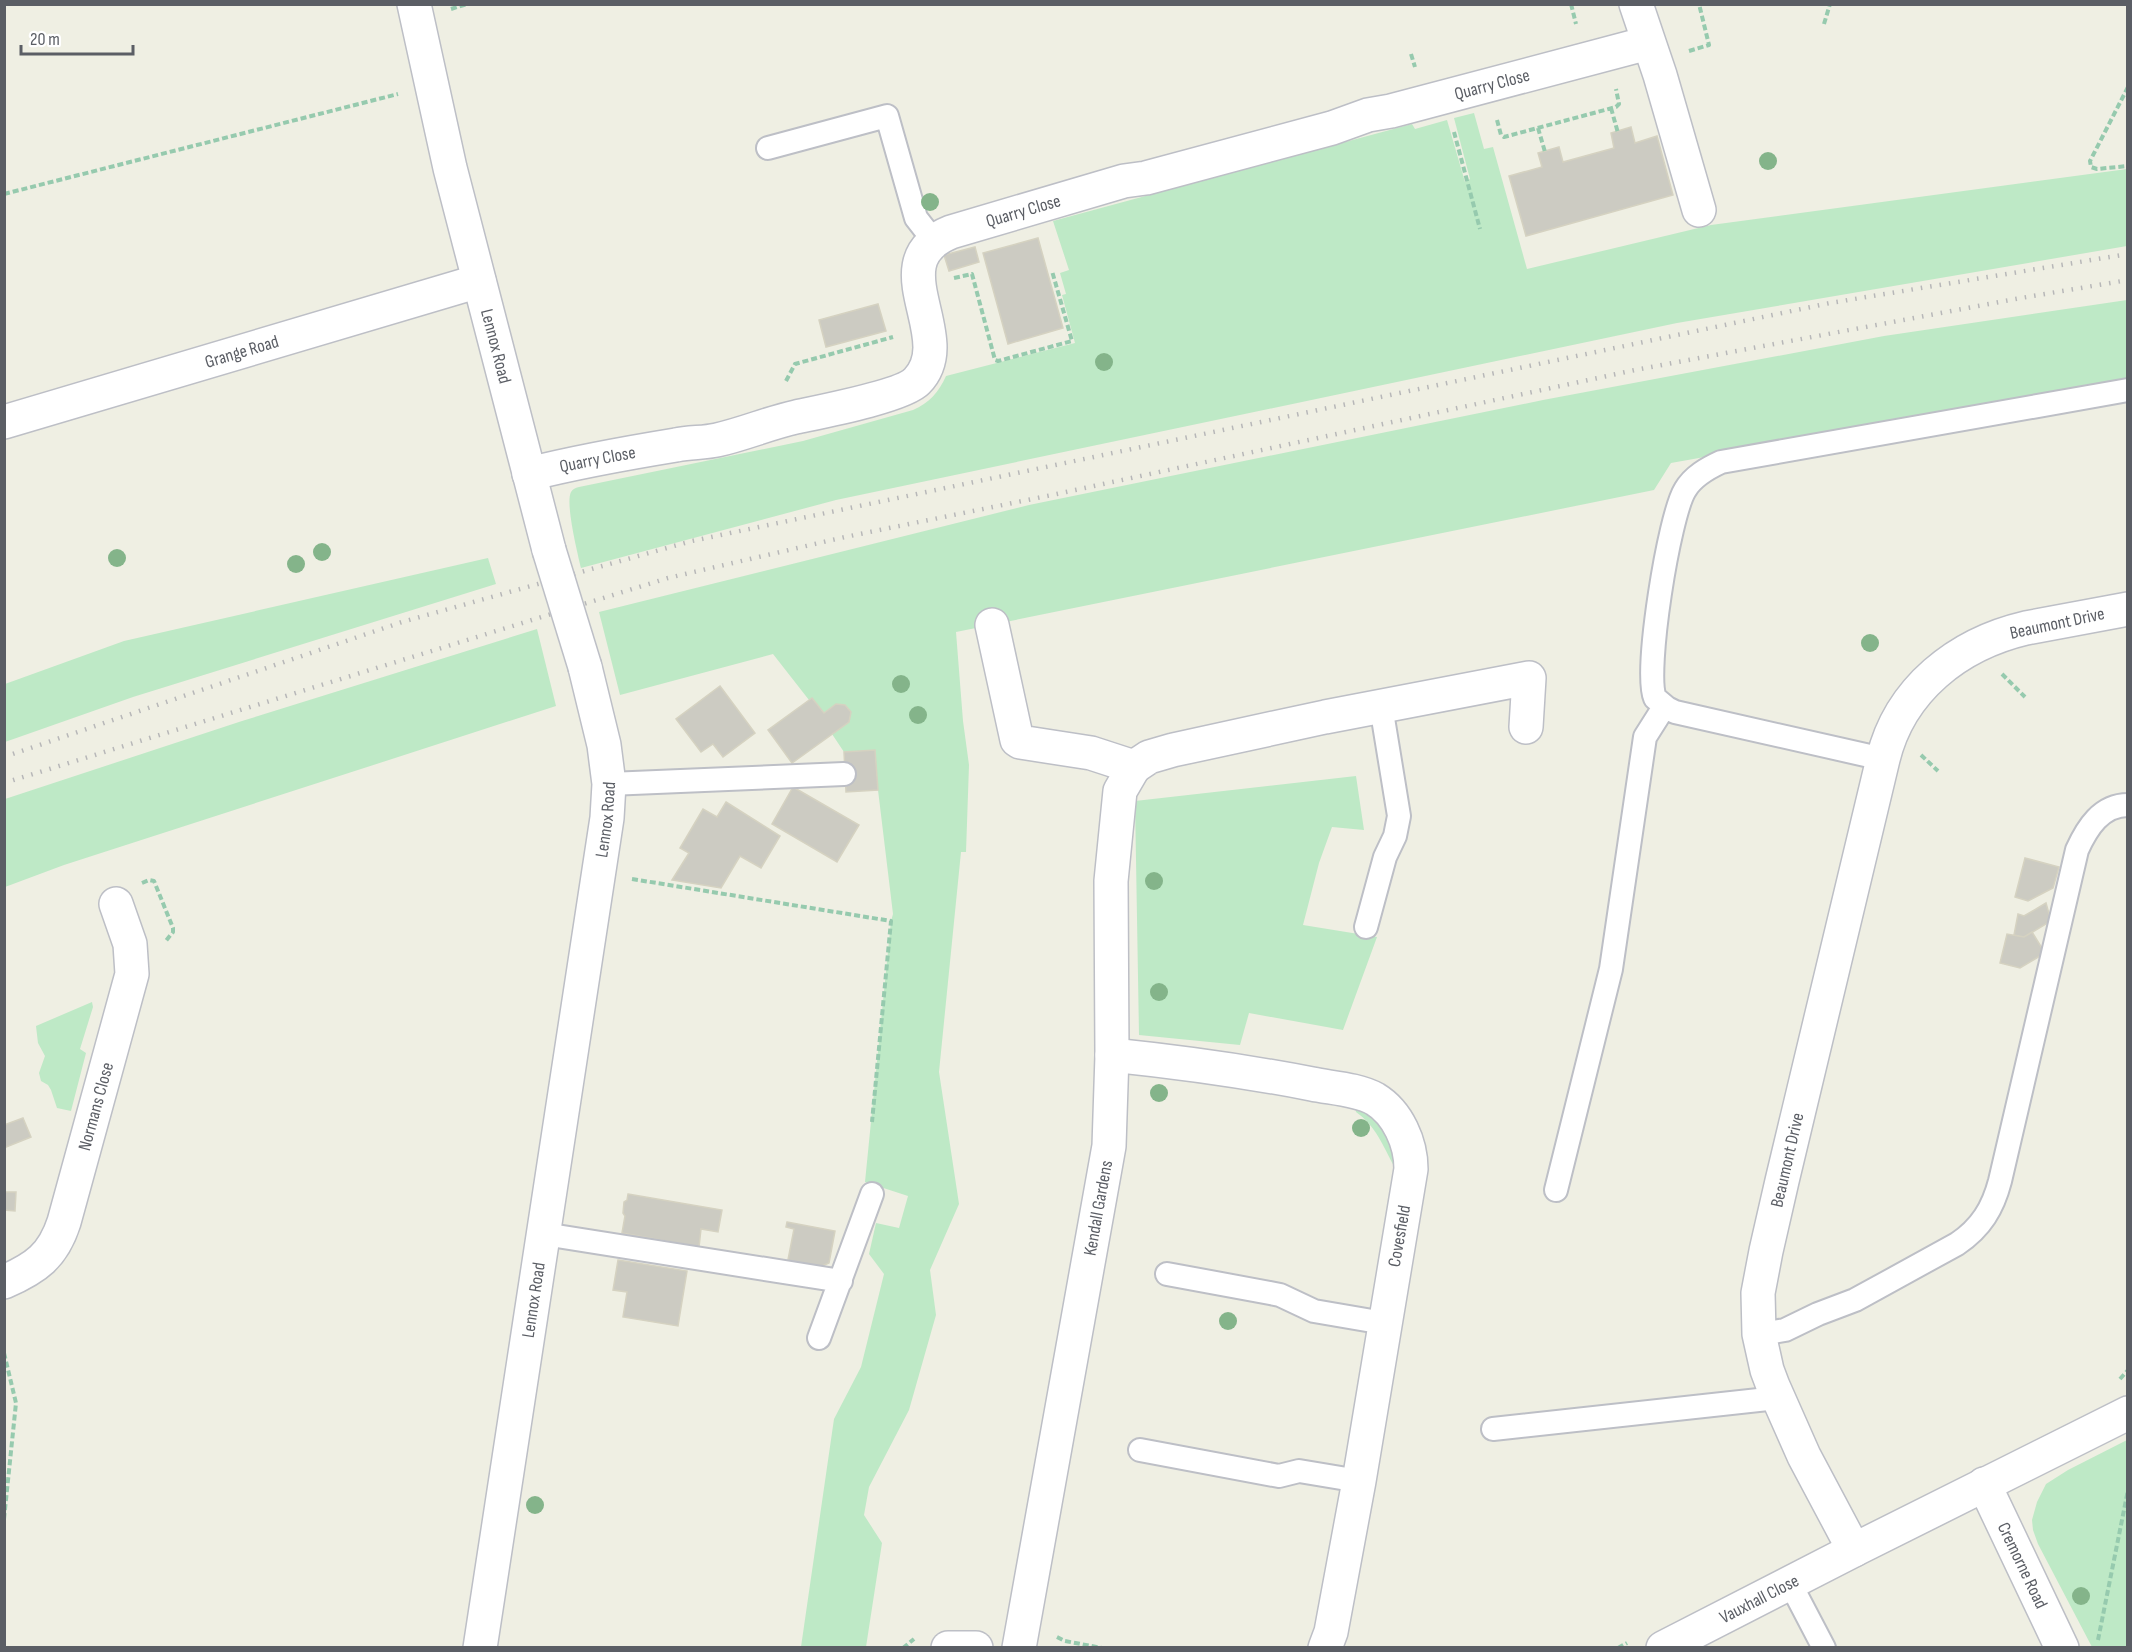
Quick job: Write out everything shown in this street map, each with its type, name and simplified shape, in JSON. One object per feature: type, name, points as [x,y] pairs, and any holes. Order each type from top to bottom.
[{"type":"street","name":"Lennox Road","points":[[414,4],[431,86],[479,281],[549,550],[585,667],[604,745],[609,784],[607,818],[480,1647]]},
{"type":"street","points":[[1636,4],[1660,75],[1699,210]]},
{"type":"street","name":"Quarry Close","points":[[529,474],[587,461],[728,438],[768,423],[838,407],[912,386],[922,375],[931,350],[930,332],[917,282],[922,258],[934,241],[941,236],[1118,183],[1146,178],[1332,128],[1368,115],[1391,111],[1648,43]]},
{"type":"street","name":"Grange Road","points":[[4,422],[479,281]]},
{"type":"street","name":"Beaumont Drive","points":[[1854,1550],[1803,1456],[1777,1398],[1767,1370],[1759,1334],[1758,1293],[1883,759],[1893,731],[1916,692],[1930,677],[1964,653],[2010,631],[2127,609]]},
{"type":"street","points":[[992,626],[1014,735],[1018,741],[1091,753],[1134,767],[1149,757],[1173,750],[1381,706],[1529,678],[1527,727]]},
{"type":"street","name":"Kendall Gardens","points":[[1019,1647],[1109,1146],[1112,1055],[1111,881],[1120,791],[1134,767]]},
{"type":"street","name":"Normans Close","points":[[4,1282],[45,1258],[54,1245],[64,1222],[132,974],[130,944],[116,904]]},
{"type":"street","name":"Covesfield","points":[[1112,1055],[1219,1067],[1368,1096],[1386,1108],[1404,1134],[1411,1160],[1359,1481],[1331,1632],[1325,1647]]},
{"type":"street","points":[[1854,1550],[1984,1484],[2120,1400]]},
{"type":"street","name":"Cremorne Road","points":[[1984,1484],[2062,1647]]},
{"type":"street","name":"Vauxhall Close","points":[[1663,1647],[1854,1550]]},
{"type":"street","points":[[948,1647],[976,1647]]},
{"type":"lane","points":[[768,148],[887,116],[916,218],[934,241]]},
{"type":"lane","points":[[1883,759],[1675,712],[1664,706],[1654,696],[1652,676],[1662,584],[1676,510],[1684,490],[1705,470],[1721,462],[2127,390]]},
{"type":"lane","points":[[1366,927],[1385,857],[1395,836],[1399,816],[1381,706]]},
{"type":"lane","points":[[1556,1190],[1611,969],[1646,733],[1664,706]]},
{"type":"lane","points":[[609,784],[844,774]]},
{"type":"lane","points":[[1759,1334],[1785,1330],[1855,1300],[1957,1244],[1988,1214],[2003,1170],[2077,850],[2090,826],[2100,815],[2115,806],[2127,805]]},
{"type":"lane","points":[[819,1338],[872,1194]]},
{"type":"lane","points":[[544,1234],[841,1281]]},
{"type":"lane","points":[[1167,1274],[1280,1295],[1314,1311],[1384,1323]]},
{"type":"lane","points":[[1494,1429],[1777,1398]]},
{"type":"lane","points":[[1140,1450],[1279,1476],[1299,1471],[1359,1481]]},
{"type":"lane","points":[[1790,1583],[1824,1647]]},
{"type":"path","points":[[1686,52],[1709,45],[1699,4]]},
{"type":"path","points":[[1824,24],[1830,4]]},
{"type":"path","points":[[1496,114],[1504,137],[1538,128],[1619,104],[1614,82]]},
{"type":"path","points":[[4,194],[431,86]]},
{"type":"path","points":[[2127,87],[2090,161],[2091,167],[2097,170],[2127,166]]},
{"type":"path","points":[[1611,108],[1618,133]]},
{"type":"path","points":[[1452,126],[1480,230]]},
{"type":"path","points":[[1538,128],[1545,152]]},
{"type":"path","points":[[947,280],[972,274],[995,360],[998,361],[1072,341],[1052,271]]},
{"type":"path","points":[[1995,667],[2025,697]]},
{"type":"path","points":[[598,873],[891,921],[872,1122]]},
{"type":"path","points":[[4,1353],[16,1403],[4,1519]]},
{"type":"path","points":[[2120,1400],[2127,1370]]},
{"type":"path","points":[[2096,1645],[2127,1490]]},
{"type":"green space","points":[[1474,113],[1484,149],[1493,147],[1527,269],[1711,225],[2127,169],[2127,246],[1677,323],[836,500],[581,568],[570,507],[571,492],[575,488],[803,441],[913,410],[933,396],[946,376],[1075,343],[1062,295],[1066,294],[1060,273],[1069,270],[1053,221],[1412,124],[1415,129],[1447,120],[1465,182],[1470,179],[1454,118]]},
{"type":"green space","points":[[2127,300],[2127,381],[1671,463],[1654,490],[956,632],[969,765],[966,852],[961,852],[939,1072],[959,1204],[930,1270],[936,1315],[909,1410],[869,1487],[864,1515],[882,1543],[866,1647],[801,1647],[834,1419],[861,1367],[884,1274],[869,1254],[876,1223],[899,1228],[908,1196],[865,1182],[893,914],[875,750],[844,752],[832,734],[849,722],[851,712],[845,705],[837,704],[824,713],[812,698],[809,700],[773,654],[620,695],[599,612],[1029,505],[1543,400],[1884,336]]},
{"type":"green space","points":[[488,558],[496,584],[133,697],[5,742],[5,684],[124,641]]},
{"type":"green space","points":[[537,629],[556,706],[64,865],[5,887],[5,799],[242,721]]},
{"type":"green space","points":[[1356,776],[1364,830],[1332,827],[1319,863],[1303,925],[1377,937],[1343,1030],[1249,1013],[1240,1045],[1139,1035],[1135,801]]},
{"type":"green space","points":[[92,1002],[93,1007],[80,1049],[86,1053],[71,1111],[57,1108],[51,1090],[41,1081],[39,1073],[45,1056],[38,1043],[36,1026]]},
{"type":"green space","points":[[1355,1107],[1372,1116],[1384,1130],[1391,1148],[1394,1166],[1374,1130],[1356,1112]]},
{"type":"green space","points":[[2127,1440],[2127,1647],[2092,1647],[2038,1544],[2032,1520],[2037,1502],[2046,1484],[2068,1470]]},
{"type":"building","points":[[1631,127],[1635,143],[1657,136],[1673,195],[1526,236],[1509,176],[1542,167],[1538,153],[1559,147],[1563,162],[1614,148],[1611,133]]},
{"type":"building","points":[[1038,238],[1063,328],[1008,344],[983,253]]},
{"type":"building","points":[[975,247],[979,262],[949,271],[944,255]]},
{"type":"building","points":[[878,304],[886,331],[826,347],[819,320]]},
{"type":"building","points":[[720,686],[755,733],[723,757],[713,744],[701,752],[676,719]]},
{"type":"building","points":[[812,698],[824,713],[836,704],[845,705],[851,712],[849,722],[792,763],[768,730]]},
{"type":"building","points":[[875,750],[878,790],[846,792],[844,752]]},
{"type":"building","points":[[793,787],[859,825],[837,862],[772,824]]},
{"type":"building","points":[[726,802],[780,836],[761,868],[740,856],[721,888],[672,880],[689,853],[680,848],[703,809],[717,817]]},
{"type":"building","points":[[2025,858],[2059,867],[2053,888],[2028,901],[2015,897]]},
{"type":"building","points":[[2046,903],[2051,921],[2024,937],[2014,935],[2018,914],[2024,916]]},
{"type":"building","points":[[2032,932],[2045,953],[2020,968],[2000,963],[2007,934],[2024,937]]},
{"type":"building","points":[[23,1118],[31,1137],[4,1148],[4,1125]]},
{"type":"building","points":[[4,1192],[16,1192],[15,1211],[4,1210]]},
{"type":"building","points":[[628,1194],[722,1210],[718,1232],[701,1229],[699,1247],[622,1233],[625,1216],[624,1202]]},
{"type":"building","points":[[787,1222],[835,1231],[829,1263],[813,1270],[787,1265],[794,1229],[786,1227]]},
{"type":"building","points":[[618,1260],[687,1271],[678,1326],[623,1317],[627,1292],[613,1290]]},
{"type":"railway","points":[[4,757],[402,622],[692,541],[1830,303],[2128,254]]},
{"type":"railway","points":[[4,783],[668,578],[845,537],[1635,370],[2128,280]]}]
